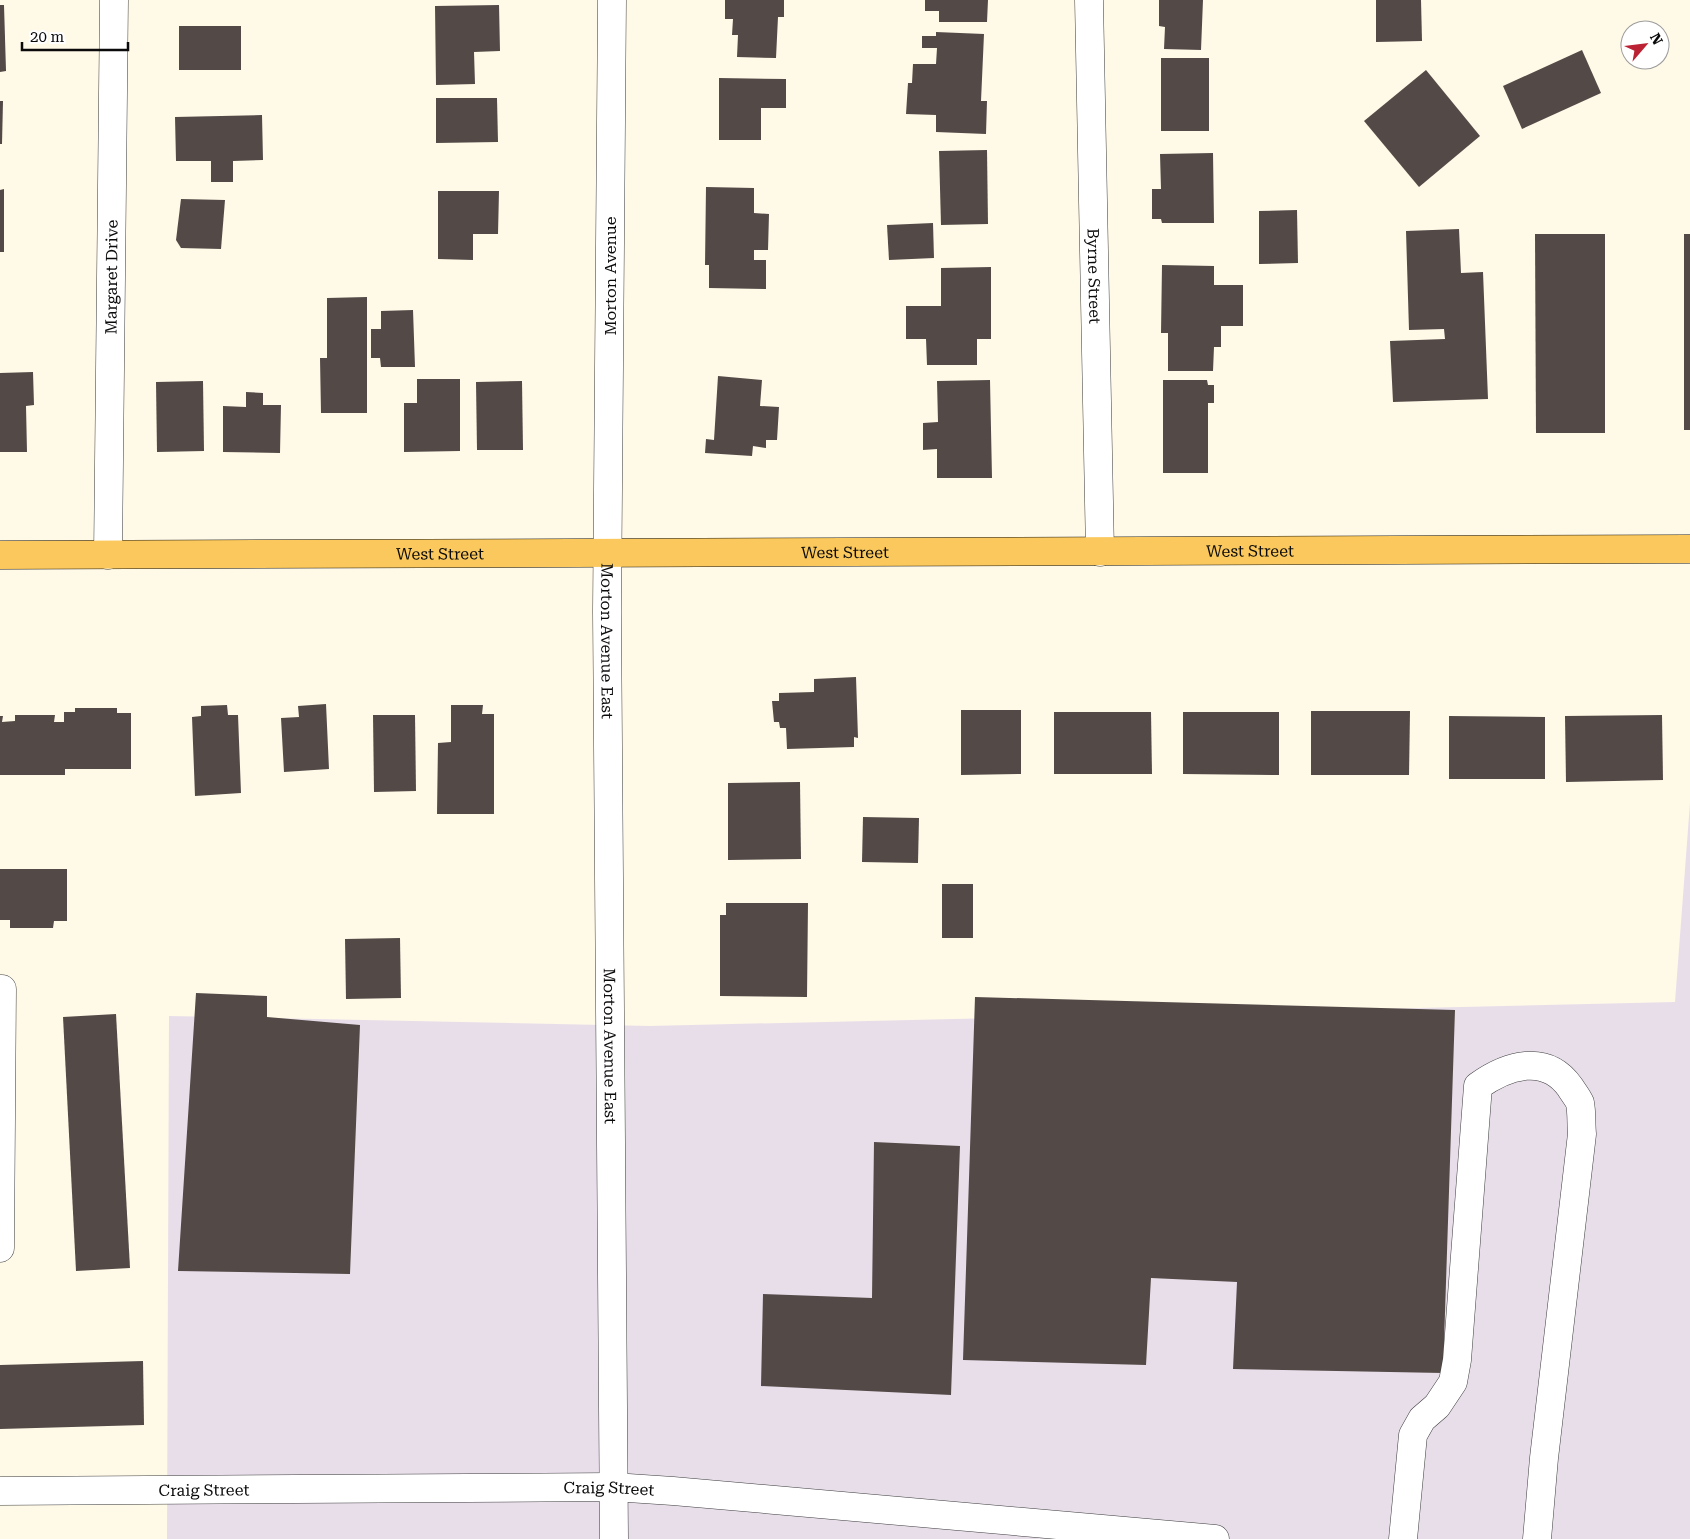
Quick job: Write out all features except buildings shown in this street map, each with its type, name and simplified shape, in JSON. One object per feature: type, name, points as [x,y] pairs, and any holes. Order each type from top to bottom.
[{"type":"main road","name":"West Street","points":[[0,555],[1690,549]]},
{"type":"street","name":"Margaret Drive","points":[[108,555],[114,0]]},
{"type":"street","name":"Morton Avenue","points":[[607,553],[612,0]]},
{"type":"street","name":"Byrne Street","points":[[1089,0],[1100,552]]},
{"type":"street","name":"Morton Avenue East","points":[[607,553],[614,1539]]},
{"type":"street","points":[[0,989],[2,989],[2,999],[0,1248]]},
{"type":"street","points":[[1403,1539],[1413,1435],[1422,1419],[1437,1406],[1453,1382],[1457,1360],[1478,1086],[1493,1075],[1510,1069],[1545,1066],[1562,1076],[1580,1101],[1582,1134],[1544,1458],[1537,1539]]},
{"type":"street","name":"Craig Street","points":[[0,1491],[613,1488],[673,1490],[1215,1539]]},
{"type":"shaded area","points":[[1690,803],[1690,1539],[167,1539],[169,1016],[650,1026],[1675,1002]]}]
